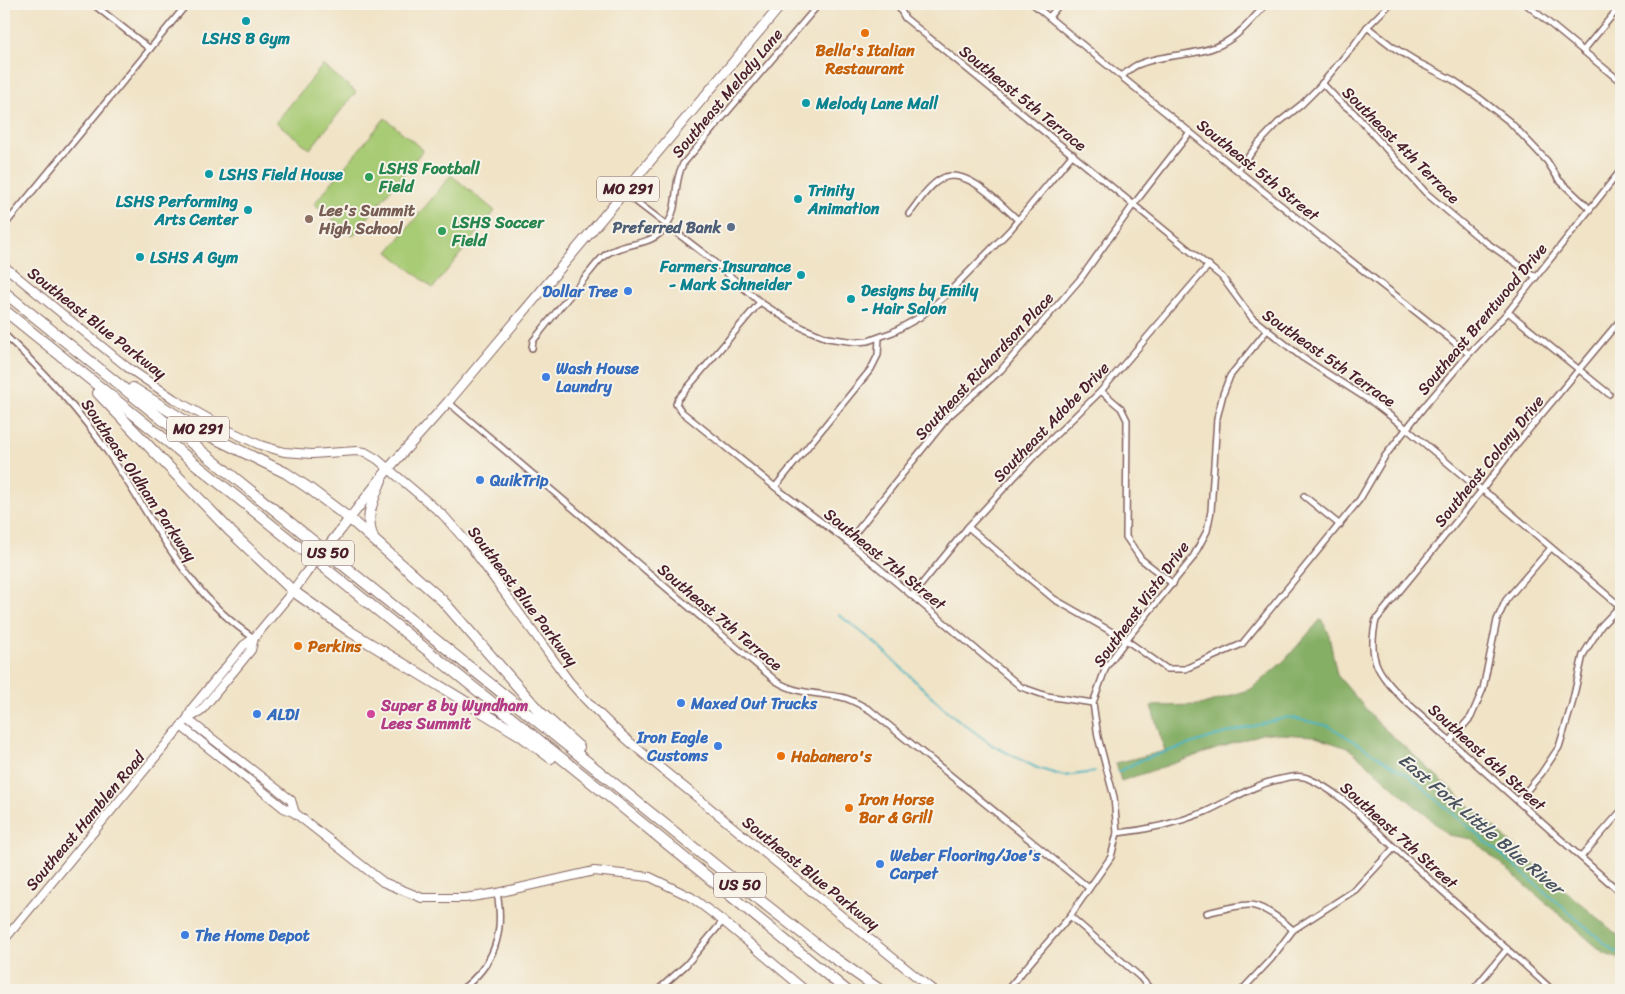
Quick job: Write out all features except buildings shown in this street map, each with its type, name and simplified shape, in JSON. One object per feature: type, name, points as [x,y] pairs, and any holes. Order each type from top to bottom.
[{"type":"highway","name":"US 50","points":[[4,292],[724,872],[830,955],[880,990]]},
{"type":"highway","name":"US 50","points":[[4,310],[616,802],[846,990]]},
{"type":"highway","name":"MO 291","points":[[53,331],[61,331],[119,378],[152,401],[206,434],[286,473],[350,519]]},
{"type":"highway","name":"MO 291","points":[[36,336],[38,344],[107,402],[231,532],[293,591]]},
{"type":"highway","points":[[375,541],[369,528],[369,519],[371,506],[381,480]]},
{"type":"highway","points":[[350,519],[442,600],[540,712],[599,765],[604,775]]},
{"type":"highway","points":[[293,591],[351,632],[520,735],[570,771],[603,798],[616,802]]},
{"type":"main road","name":"MO 291","points":[[350,519],[390,468],[625,193],[782,4]]},
{"type":"main road","points":[[293,591],[350,519]]},
{"type":"street","points":[[94,4],[150,49]]},
{"type":"street","points":[[4,226],[187,4]]},
{"type":"street","name":"Southeast Melody Lane","points":[[667,226],[675,210],[676,180],[683,164],[819,4]]},
{"type":"street","name":"Southeast 5th Terrace","points":[[897,4],[905,18],[1209,265],[1222,277],[1252,318],[1303,358],[1375,404],[1621,606]]},
{"type":"street","name":"Southeast 5th Street","points":[[1033,4],[1303,223],[1412,307],[1469,354]]},
{"type":"street","points":[[1050,17],[1060,4]]},
{"type":"street","points":[[1122,76],[1136,66],[1157,58],[1198,52],[1221,44],[1246,26],[1266,4]]},
{"type":"street","points":[[1238,170],[1278,123],[1301,105],[1322,83],[1367,27],[1390,4]]},
{"type":"street","points":[[1526,4],[1621,82]]},
{"type":"street","points":[[1583,51],[1621,5]]},
{"type":"street","points":[[1367,27],[1400,51],[1453,80],[1510,122],[1547,161],[1559,180],[1590,209]]},
{"type":"street","name":"Southeast 4th Terrace","points":[[1322,83],[1358,118],[1426,193],[1477,236],[1536,277]]},
{"type":"street","name":"Southeast Richardson Place","points":[[848,542],[949,416],[1001,370],[1081,278],[1134,204],[1190,132]]},
{"type":"street","points":[[625,193],[707,256],[760,302],[803,328],[827,338],[868,342],[920,317],[955,287],[1018,220],[1073,154]]},
{"type":"street","name":"Southeast Brentwood Drive","points":[[968,527],[1054,599],[1126,640],[1167,669],[1185,669],[1242,644],[1360,499],[1385,456],[1469,354],[1508,312],[1621,170]]},
{"type":"street","points":[[909,214],[939,180],[947,176],[955,176],[971,180],[1018,220]]},
{"type":"street","points":[[532,348],[533,341],[608,253],[621,247],[650,240],[659,235],[667,226]]},
{"type":"street","name":"Southeast Adobe Drive","points":[[912,596],[968,527],[1032,457],[1101,391],[1209,265]]},
{"type":"street","name":"Southeast Blue Parkway","points":[[4,266],[127,367],[174,399],[232,432],[260,445],[284,452],[312,454],[365,452],[390,468],[443,515],[471,547],[569,681],[611,725],[933,990]]},
{"type":"street","name":"Southeast 7th Street","points":[[760,302],[681,394],[676,404],[682,412],[775,487],[848,542],[1021,687],[1047,696],[1093,703]]},
{"type":"street","points":[[1508,312],[1609,394]]},
{"type":"street","name":"Southeast Colony Drive","points":[[1376,620],[1482,490],[1516,445],[1621,319]]},
{"type":"street","name":"Southeast Vista Drive","points":[[1007,990],[1070,916],[1111,858],[1117,833],[1114,797],[1100,745],[1093,703],[1106,667],[1192,560],[1207,531],[1211,511],[1217,418],[1223,394],[1230,376],[1268,329]]},
{"type":"street","name":"Southeast Oldham Parkway","points":[[4,334],[44,373],[81,416],[114,462],[177,561],[198,589],[220,612],[254,638]]},
{"type":"street","points":[[775,487],[871,369],[878,355],[879,338]]},
{"type":"street","points":[[1101,391],[1122,408],[1127,420],[1126,537],[1141,559],[1173,584]]},
{"type":"street","name":"Southeast 7th Terrace","points":[[448,402],[776,682],[784,687],[795,690],[842,697],[870,710],[1089,888]]},
{"type":"street","points":[[1304,496],[1340,525]]},
{"type":"street","points":[[1450,741],[1471,717],[1483,689],[1498,620],[1506,600],[1551,548]]},
{"type":"street","name":"Southeast Hamblen Road","points":[[4,940],[187,719],[192,707],[293,591]]},
{"type":"street","points":[[1518,800],[1541,774],[1559,747],[1572,704],[1583,655],[1601,626],[1621,606]]},
{"type":"street","name":"Southeast 6th Street","points":[[1376,620],[1372,636],[1372,647],[1374,661],[1381,676],[1403,699],[1621,893]]},
{"type":"street","points":[[187,719],[291,800],[295,813]]},
{"type":"street","points":[[181,726],[284,808],[295,813],[383,882],[422,898],[465,898],[497,893],[594,871],[647,877],[691,897],[723,921],[805,990]]},
{"type":"street","name":"Southeast 7th Street","points":[[1117,833],[1140,831],[1171,824],[1206,811],[1252,789],[1280,779],[1305,776],[1330,789],[1347,802],[1394,848],[1552,990]]},
{"type":"street","points":[[1581,857],[1621,811]]},
{"type":"street","points":[[1242,990],[1271,959],[1293,930],[1356,890],[1394,848]]},
{"type":"street","points":[[461,990],[482,969],[493,952],[500,927],[497,893]]},
{"type":"street","points":[[1207,913],[1251,905],[1281,919],[1293,930]]},
{"type":"street","points":[[1070,916],[1140,977],[1152,990]]},
{"type":"street","points":[[658,990],[686,965],[723,921]]},
{"type":"street","points":[[1473,990],[1507,949]]},
{"type":"green space","points":[[323,65],[356,92],[310,149],[276,122]]},
{"type":"green space","name":"LSHS Football Field","points":[[385,118],[423,150],[353,236],[314,204]]},
{"type":"green space","name":"LSHS Soccer Field","points":[[451,175],[495,211],[433,288],[388,252]]},
{"type":"green space","points":[[1321,619],[1328,631],[1337,675],[1377,722],[1533,863],[1621,938],[1621,959],[1605,954],[1472,839],[1448,835],[1350,749],[1313,736],[1264,733],[1121,781],[1116,763],[1165,751],[1151,706],[1200,705],[1251,689],[1284,661]]},
{"type":"waterway","name":"East Fork Little Blue River","points":[[839,615],[873,641],[948,712],[992,745],[1037,768],[1064,776],[1095,772]]},
{"type":"waterway","name":"East Fork Little Blue River","points":[[1118,772],[1141,760],[1215,736],[1288,717],[1329,726],[1409,776],[1614,951],[1621,953]]},
{"type":"place","name":"LSHS B Gym","points":[[246,21]]},
{"type":"place","name":"Bella's Italian Restaurant","points":[[865,33]]},
{"type":"place","name":"Melody Lane Mall","points":[[806,103]]},
{"type":"place","name":"LSHS Field House","points":[[209,174]]},
{"type":"place","name":"LSHS Football Field","points":[[369,177]]},
{"type":"place","name":"Trinity Animation","points":[[798,199]]},
{"type":"place","name":"LSHS Performing Arts Center","points":[[248,210]]},
{"type":"place","name":"Lee's Summit High School","points":[[309,219]]},
{"type":"place","name":"Preferred Bank","points":[[731,227]]},
{"type":"place","name":"LSHS Soccer Field","points":[[442,231]]},
{"type":"place","name":"LSHS A Gym","points":[[140,257]]},
{"type":"place","name":"Farmers Insurance - Mark Schneider","points":[[801,275]]},
{"type":"place","name":"Dollar Tree","points":[[628,291]]},
{"type":"place","name":"Designs by Emily - Hair Salon","points":[[851,299]]},
{"type":"place","name":"Wash House Laundry","points":[[546,377]]},
{"type":"place","name":"QuikTrip","points":[[480,480]]},
{"type":"place","name":"Perkins","points":[[298,646]]},
{"type":"place","name":"Maxed Out Trucks","points":[[681,703]]},
{"type":"place","name":"ALDI","points":[[257,714]]},
{"type":"place","name":"Super 8 by Wyndham Lees Summit","points":[[371,714]]},
{"type":"place","name":"Iron Eagle Customs","points":[[718,746]]},
{"type":"place","name":"Habanero's","points":[[781,756]]},
{"type":"place","name":"Iron Horse Bar & Grill","points":[[849,808]]},
{"type":"place","name":"Weber Flooring/Joe's Carpet","points":[[880,864]]},
{"type":"place","name":"The Home Depot","points":[[185,935]]}]
